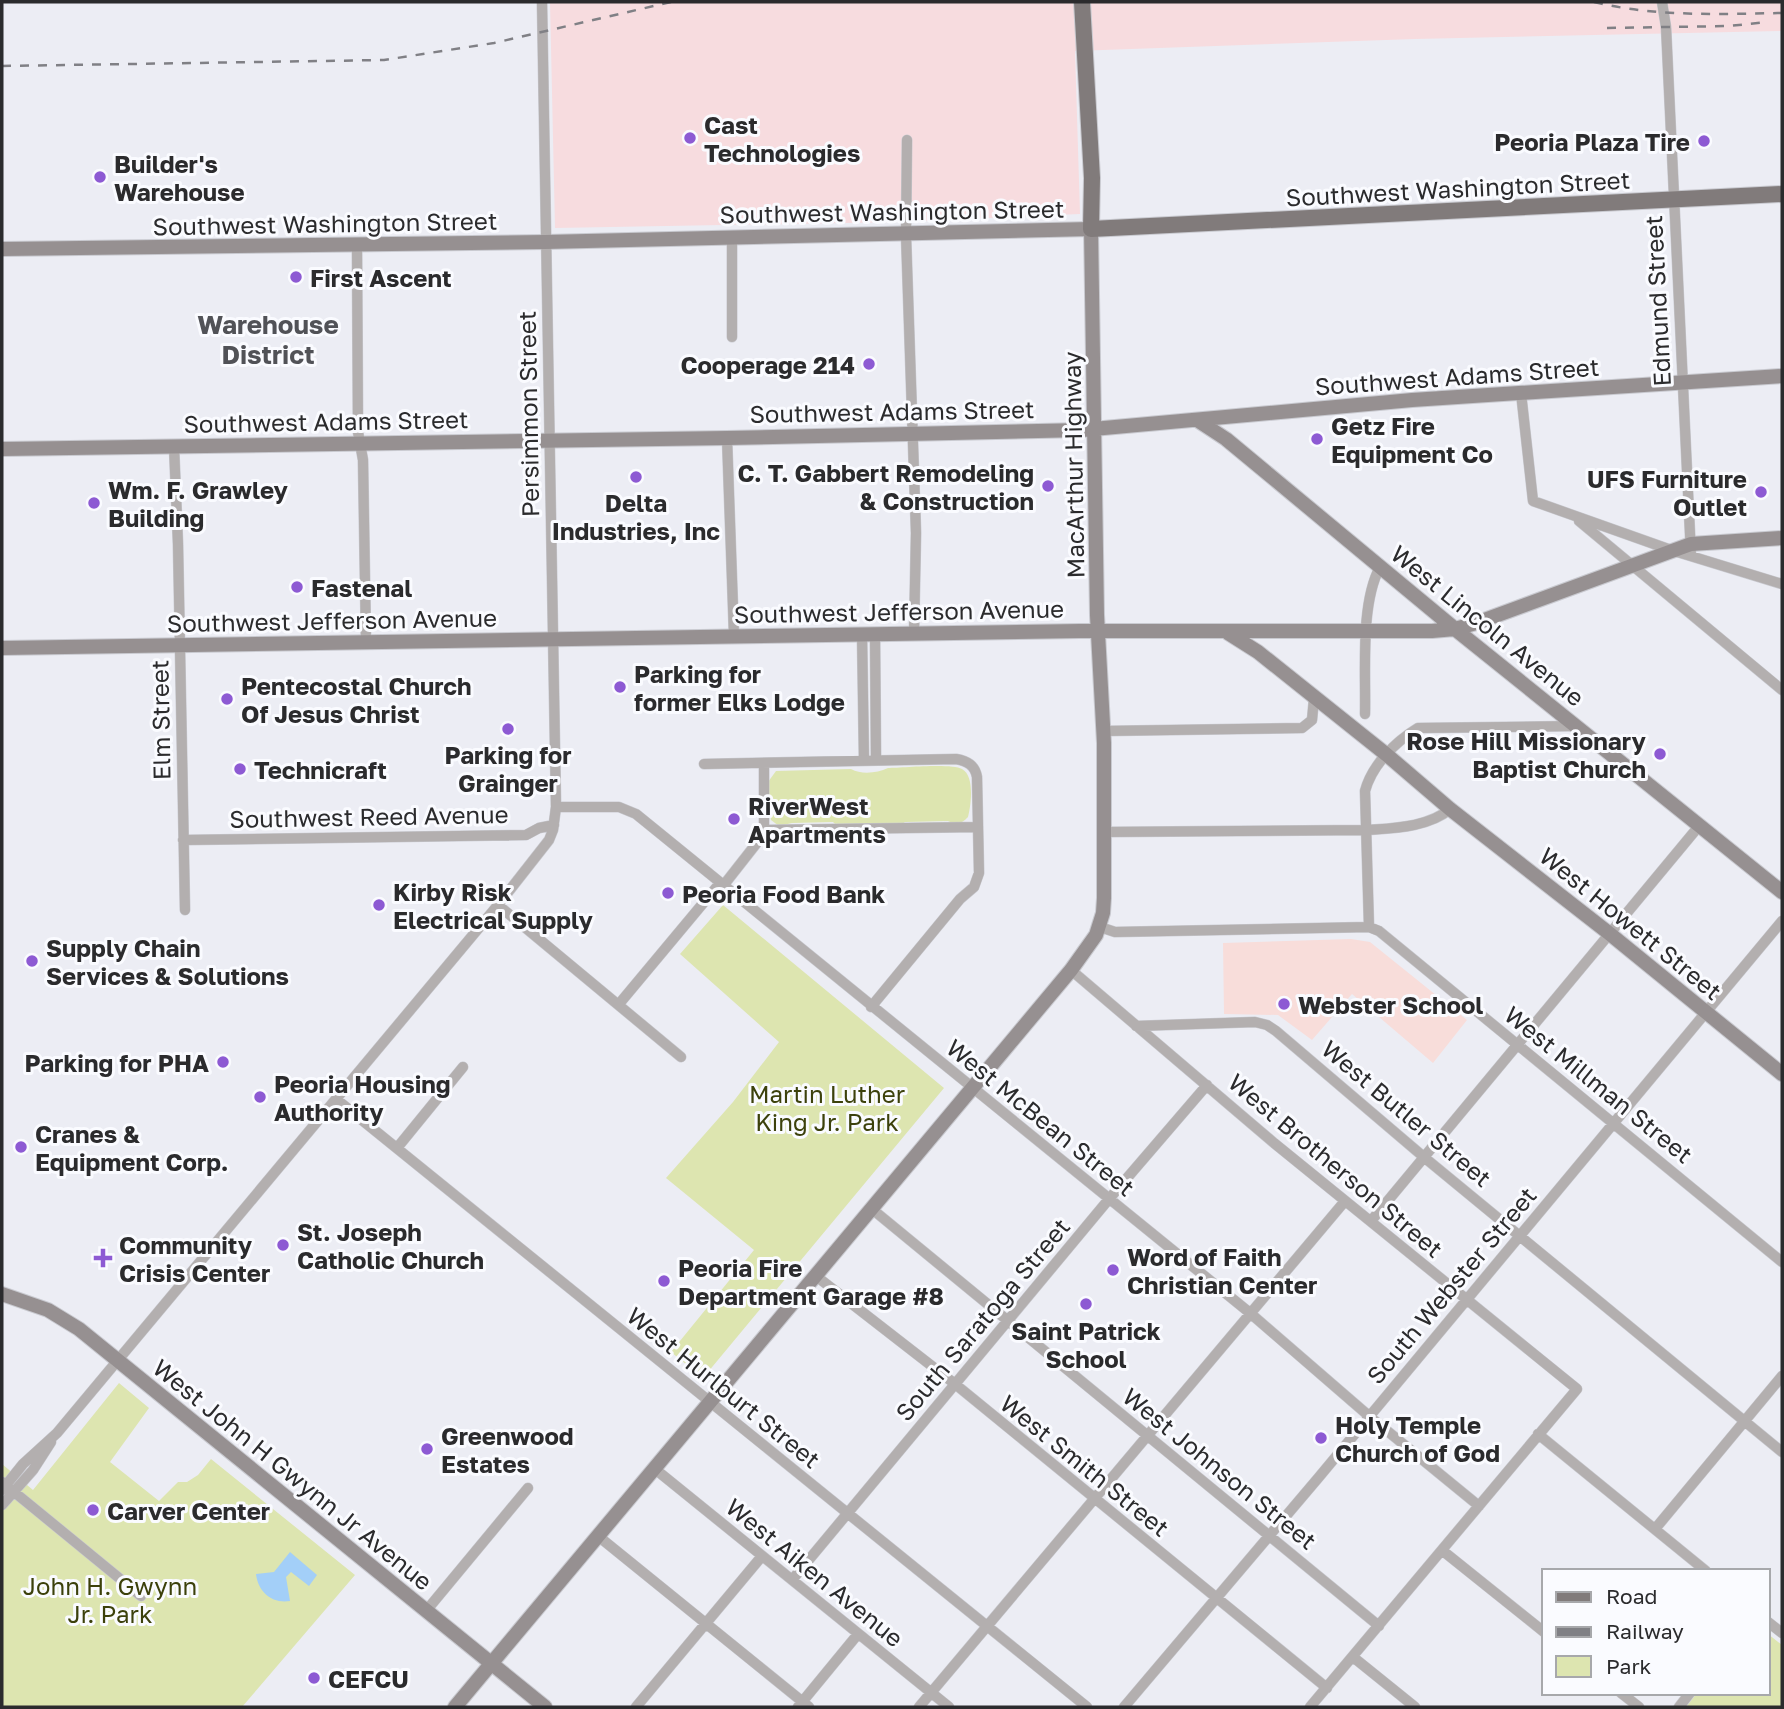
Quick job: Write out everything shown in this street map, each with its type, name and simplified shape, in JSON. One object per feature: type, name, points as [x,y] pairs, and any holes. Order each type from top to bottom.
[{"type":"main road","name":"MacArthur Highway","points":[[1082,2],[1092,178],[1098,631],[1103,731],[1104,898],[1100,927]]},
{"type":"main road","name":"Southwest Washington Street","points":[[2,249],[357,246],[906,235],[1091,229],[1782,194]]},
{"type":"main road","name":"Southwest Adams Street","points":[[2,449],[912,435],[1095,429],[1412,400],[1782,376]]},
{"type":"main road","name":"West Lincoln Avenue","points":[[1197,420],[1226,439],[1455,629],[1782,892]]},
{"type":"main road","name":"Southwest Jefferson Avenue","points":[[2,648],[552,638],[1098,631],[1367,632],[1455,629],[1671,550],[1691,550],[1782,538]]},
{"type":"main road","name":"West Howett Street","points":[[1227,632],[1258,652],[1782,1074]]},
{"type":"main road","points":[[455,1707],[1071,970],[1100,927]]},
{"type":"main road","name":"West John H Gwynn Jr Avenue","points":[[2,1294],[24,1300],[57,1315],[118,1360],[545,1707]]},
{"type":"street","name":"Persimmon Street","points":[[542,2],[556,807],[554,825]]},
{"type":"street","name":"Edmund Street","points":[[1662,2],[1666,27],[1691,550]]},
{"type":"street","points":[[907,140],[906,235],[916,533],[914,634]]},
{"type":"street","points":[[732,237],[732,337]]},
{"type":"street","points":[[357,246],[358,432],[366,642]]},
{"type":"street","points":[[1521,393],[1533,501],[1671,550]]},
{"type":"street","points":[[727,438],[734,636]]},
{"type":"street","name":"Elm Street","points":[[174,446],[185,910]]},
{"type":"street","points":[[1574,516],[1782,690]]},
{"type":"street","points":[[1691,550],[1782,584]]},
{"type":"street","points":[[1365,714],[1369,596],[1380,567]]},
{"type":"street","points":[[868,634],[876,760]]},
{"type":"street","points":[[864,761],[868,634]]},
{"type":"street","points":[[1103,731],[1302,728],[1312,720],[1314,698]]},
{"type":"street","points":[[1100,927],[1118,932],[1369,927],[1365,791],[1369,776],[1403,738],[1418,729],[1576,726]]},
{"type":"street","points":[[704,764],[956,759],[968,762],[974,767],[977,777],[979,873],[974,887],[960,899],[872,1007]]},
{"type":"street","points":[[619,1004],[756,845],[764,830],[764,763]]},
{"type":"street","name":"West McBean Street","points":[[556,807],[619,807],[636,814],[1250,1313],[1479,1506]]},
{"type":"street","points":[[1103,832],[1368,830],[1433,820],[1450,809]]},
{"type":"street","points":[[2,1505],[6,1487],[29,1458],[57,1433],[498,905],[549,840],[554,825]]},
{"type":"street","name":"Southwest Reed Avenue","points":[[183,840],[526,835],[539,828],[554,825]]},
{"type":"street","points":[[1371,1221],[1699,826]]},
{"type":"street","points":[[764,830],[978,827]]},
{"type":"street","points":[[498,905],[681,1057]]},
{"type":"street","name":"South Webster Street","points":[[1124,1707],[1782,921]]},
{"type":"street","name":"West Millman Street","points":[[1369,927],[1389,938],[1782,1262]]},
{"type":"street","name":"West Brotherson Street","points":[[1071,970],[1345,1201],[1577,1389],[1538,1434]]},
{"type":"street","name":"West Butler Street","points":[[1136,1026],[1267,1025],[1297,1047],[1425,1158],[1782,1451]]},
{"type":"street","points":[[397,1148],[463,1067]]},
{"type":"street","name":"South Saratoga Street","points":[[792,1580],[1109,1199],[1207,1086]]},
{"type":"street","name":"West Hurlburt Street","points":[[336,1099],[1087,1707]]},
{"type":"street","points":[[919,1707],[1345,1201]]},
{"type":"street","name":"West Johnson Street","points":[[872,1209],[1379,1626]]},
{"type":"street","name":"West Smith Street","points":[[816,1276],[955,1384],[1327,1688]]},
{"type":"street","points":[[1655,1529],[1782,1376]]},
{"type":"street","points":[[1310,1707],[1538,1434],[1704,1569]]},
{"type":"street","name":"West Aiken Avenue","points":[[655,1469],[949,1707]]},
{"type":"street","points":[[6,1487],[141,1596]]},
{"type":"street","points":[[426,1611],[528,1488]]},
{"type":"street","points":[[598,1536],[803,1706],[858,1634]]},
{"type":"street","points":[[1443,1550],[1542,1630]]},
{"type":"street","points":[[636,1707],[762,1556]]},
{"type":"street","points":[[1353,1657],[1415,1707]]},
{"type":"street","points":[[1624,1695],[1639,1707]]},
{"type":"shaded area","points":[[550,2],[1782,2],[1782,31],[1415,39],[1075,51],[1080,214],[900,222],[555,228]]},
{"type":"shaded area","name":"Webster School","points":[[1351,939],[1370,942],[1467,1020],[1433,1063],[1352,994],[1312,1040],[1278,1015],[1224,1014],[1223,943]]},
{"type":"green space","points":[[937,766],[962,769],[970,784],[968,817],[956,823],[905,822],[901,825],[837,826],[833,822],[779,826],[771,820],[768,782],[776,771],[851,769],[870,773],[888,768]]},
{"type":"green space","name":"Martin Luther King Jr. Park","points":[[723,905],[944,1088],[703,1378],[671,1352],[754,1250],[666,1178],[733,1102],[779,1042],[680,954]]},
{"type":"green space","name":"John H. Gwynn Jr. Park","points":[[119,1383],[149,1408],[110,1462],[159,1501],[178,1482],[187,1482],[198,1475],[211,1459],[355,1575],[242,1707],[2,1707],[2,1464],[33,1490]]},
{"type":"green space","points":[[1770,1636],[1782,1645],[1782,1707],[1686,1707],[1695,1695],[1770,1695]]},
{"type":"water","points":[[290,1552],[317,1575],[309,1586],[291,1572],[286,1577],[290,1601],[277,1601],[263,1591],[256,1574],[274,1572]]},
{"type":"railway","points":[[2,66],[384,60],[494,43],[671,2]]},
{"type":"railway","points":[[1594,2],[1664,12],[1782,13]]},
{"type":"railway","points":[[1607,28],[1729,26],[1768,22]]},
{"type":"place","name":"Cast Technologies","points":[[690,138]]},
{"type":"place","name":"Peoria Plaza Tire","points":[[1704,141]]},
{"type":"place","name":"Builder's Warehouse","points":[[100,177]]},
{"type":"place","name":"First Ascent","points":[[296,277]]},
{"type":"place","name":"Cooperage 214","points":[[869,364]]},
{"type":"place","name":"Getz Fire Equipment Co","points":[[1317,439]]},
{"type":"place","name":"Delta Industries, Inc","points":[[636,477]]},
{"type":"place","name":"C. T. Gabbert Remodeling & Construction","points":[[1048,486]]},
{"type":"place","name":"UFS Furniture Outlet","points":[[1761,492]]},
{"type":"place","name":"Wm. F. Grawley Building","points":[[94,503]]},
{"type":"place","name":"Fastenal","points":[[297,587]]},
{"type":"place","name":"Parking for former Elks Lodge","points":[[620,687]]},
{"type":"place","name":"Pentecostal Church Of Jesus Christ","points":[[227,699]]},
{"type":"place","name":"Parking for Grainger","points":[[508,729]]},
{"type":"place","name":"Rose Hill Missionary Baptist Church","points":[[1660,754]]},
{"type":"place","name":"Technicraft","points":[[240,769]]},
{"type":"place","name":"RiverWest Apartments","points":[[734,819]]},
{"type":"place","name":"Peoria Food Bank","points":[[668,893]]},
{"type":"place","name":"Kirby Risk Electrical Supply","points":[[379,905]]},
{"type":"place","name":"Supply Chain Services & Solutions","points":[[32,961]]},
{"type":"place","name":"Webster School","points":[[1284,1004]]},
{"type":"place","name":"Parking for PHA","points":[[223,1062]]},
{"type":"place","name":"Peoria Housing Authority","points":[[260,1097]]},
{"type":"place","name":"Cranes & Equipment Corp.","points":[[21,1147]]},
{"type":"place","name":"St. Joseph Catholic Church","points":[[283,1245]]},
{"type":"place","name":"Community Crisis Center","points":[[103,1258]]},
{"type":"place","name":"Word of Faith Christian Center","points":[[1113,1270]]},
{"type":"place","name":"Peoria Fire Department Garage #8","points":[[664,1281]]},
{"type":"place","name":"Saint Patrick School","points":[[1086,1304]]},
{"type":"place","name":"Holy Temple Church of God","points":[[1321,1438]]},
{"type":"place","name":"Greenwood Estates","points":[[427,1449]]},
{"type":"place","name":"Carver Center","points":[[93,1510]]},
{"type":"place","name":"CEFCU","points":[[314,1678]]},
{"type":"district","name":"Warehouse District","points":[[268,339]]}]
